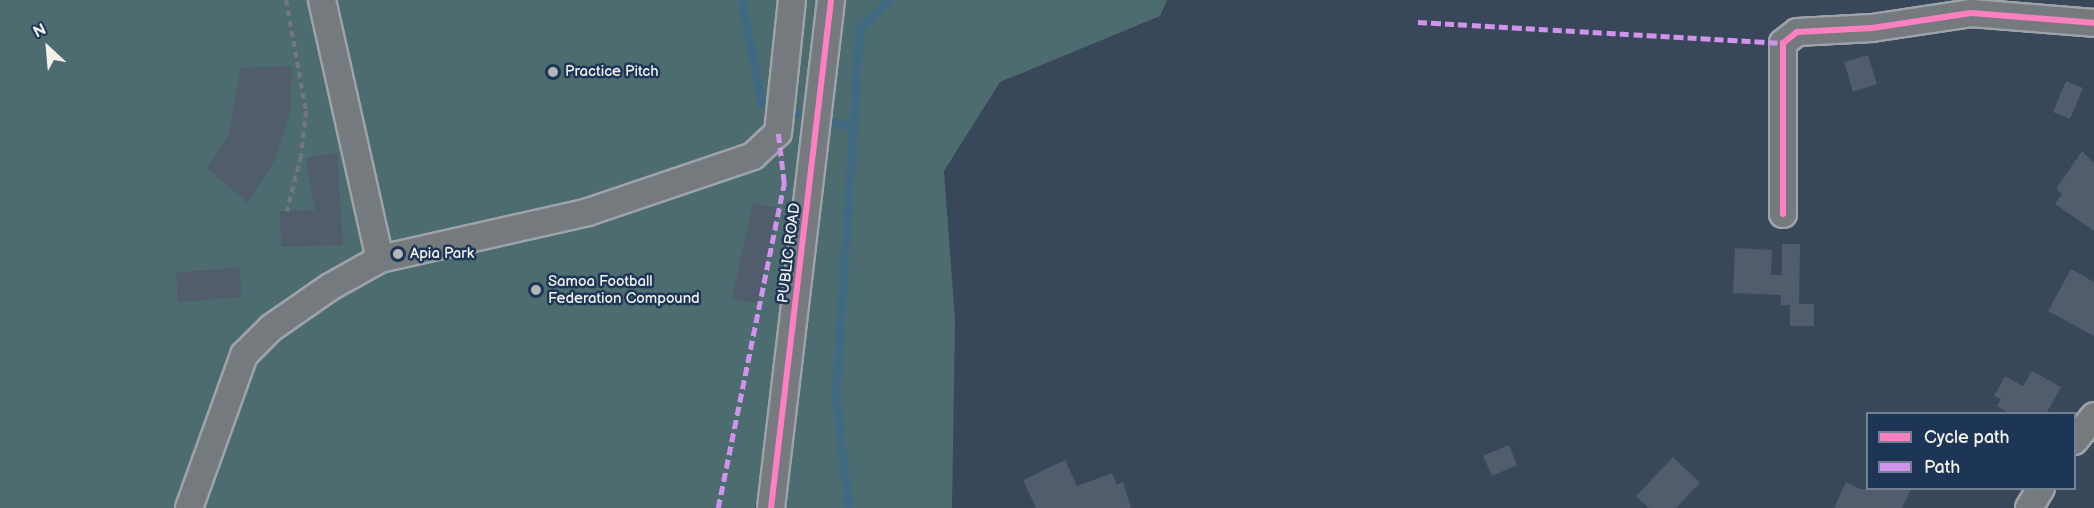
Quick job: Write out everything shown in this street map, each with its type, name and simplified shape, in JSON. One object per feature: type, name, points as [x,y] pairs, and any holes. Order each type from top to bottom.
[{"type":"street","points":[[322,0],[380,259]]},
{"type":"street","points":[[189,508],[244,355],[271,328],[380,259],[588,212],[753,156],[778,133],[782,114],[792,0]]},
{"type":"street","name":"PUBLIC ROAD","points":[[771,508],[831,0]]},
{"type":"street","points":[[1783,214],[1783,43],[1797,32],[1872,28],[1971,13],[2094,23]]},
{"type":"street","points":[[2076,438],[2094,416]]},
{"type":"street","points":[[2029,508],[2040,490]]},
{"type":"path","points":[[286,0],[306,111],[301,156],[287,211]]},
{"type":"green space","name":"Apia Park","points":[[0,0],[839,0],[822,121],[844,0],[1167,0],[1160,16],[1000,82],[944,171],[955,321],[952,508],[782,508],[800,248],[755,508],[0,508]]},
{"type":"building","points":[[1868,55],[1877,84],[1853,92],[1844,62]]},
{"type":"building","points":[[292,66],[290,111],[276,158],[248,203],[207,168],[228,137],[241,68]]},
{"type":"building","points":[[2066,81],[2083,88],[2070,119],[2053,112]]},
{"type":"building","points":[[2082,151],[2094,163],[2094,231],[2055,204],[2062,194],[2056,189]]},
{"type":"building","points":[[337,152],[343,245],[281,247],[280,211],[315,210],[306,158]]},
{"type":"building","points":[[753,203],[779,208],[757,304],[732,298]]},
{"type":"building","points":[[1782,244],[1800,244],[1799,304],[1814,304],[1814,326],[1790,326],[1790,305],[1781,305],[1781,295],[1733,293],[1735,248],[1772,250],[1771,275],[1782,275]]},
{"type":"building","points":[[239,267],[242,297],[178,302],[176,273]]},
{"type":"building","points":[[2071,269],[2094,282],[2094,336],[2048,311]]},
{"type":"building","points":[[2032,371],[2061,387],[2047,412],[2007,412],[1997,406],[2001,399],[1994,396],[2005,376],[2023,386]]},
{"type":"building","points":[[1509,445],[1517,465],[1492,476],[1483,456]]},
{"type":"building","points":[[1673,457],[1700,483],[1676,508],[1649,508],[1636,496]]},
{"type":"building","points":[[1065,460],[1077,486],[1112,473],[1117,485],[1123,482],[1131,508],[1036,508],[1023,480]]},
{"type":"building","points":[[1846,482],[1866,490],[1911,490],[1902,508],[1834,508]]},
{"type":"waterway","points":[[742,0],[762,104],[798,113]]},
{"type":"waterway","points":[[849,508],[836,397],[860,29],[890,0]]},
{"type":"waterway","points":[[836,123],[854,128]]},
{"type":"marked path","points":[[1418,22],[1783,43]]},
{"type":"marked path","points":[[718,508],[784,183],[778,133]]},
{"type":"cycle path","points":[[771,508],[831,0]]},
{"type":"cycle path","points":[[1783,214],[1783,43],[1797,32],[1872,28],[1971,13],[2094,23]]},
{"type":"place","name":"Practice Pitch","points":[[553,72]]},
{"type":"place","name":"Apia Park","points":[[398,254]]},
{"type":"place","name":"Samoa Football Federation Compound","points":[[536,290]]}]
